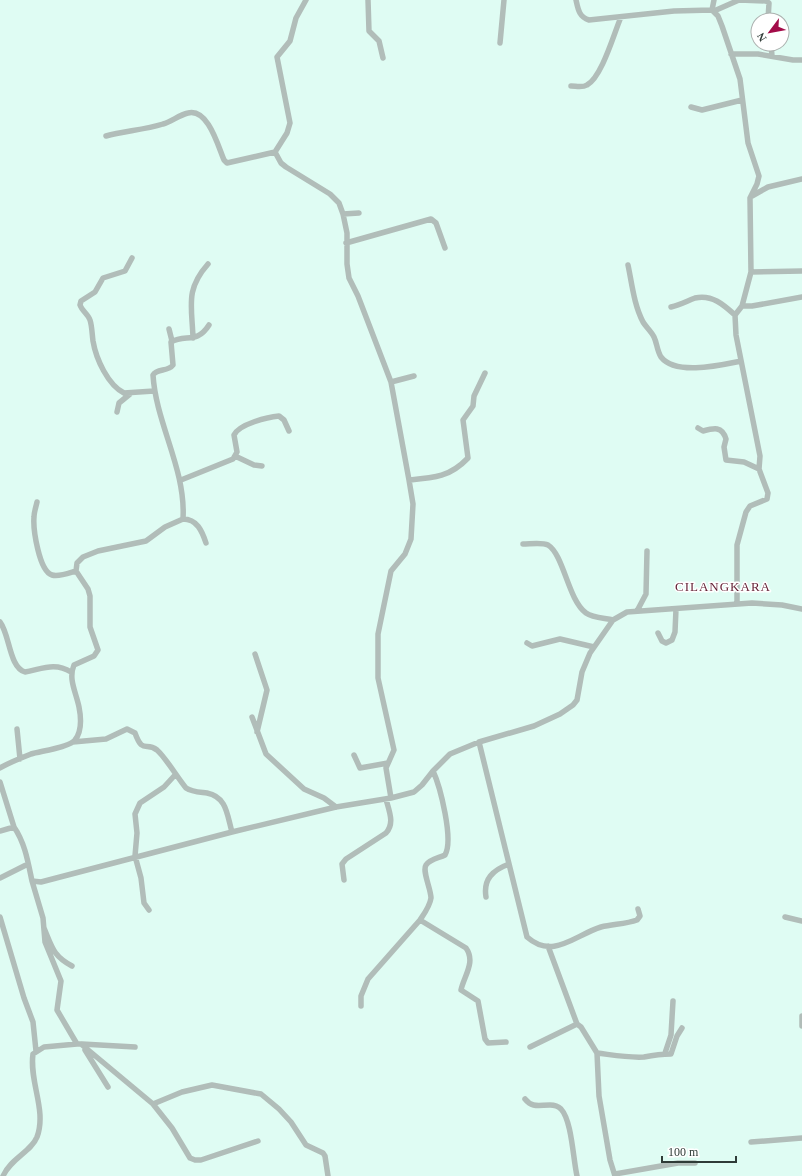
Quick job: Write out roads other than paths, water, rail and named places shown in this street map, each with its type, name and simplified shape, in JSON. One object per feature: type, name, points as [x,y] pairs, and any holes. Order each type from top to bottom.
[{"type":"street","points":[[106,136],[164,124],[180,115],[195,113],[201,116],[210,128],[224,160],[227,163],[275,152],[287,133],[290,123],[277,56],[290,41],[296,18],[306,0]]},
{"type":"street","points":[[368,0],[369,31],[379,41],[383,58]]},
{"type":"street","points":[[500,43],[504,0]]},
{"type":"street","points":[[576,0],[580,14],[586,19],[593,20],[674,11],[713,10],[739,0],[766,1],[769,3],[768,12]]},
{"type":"street","points":[[714,0],[713,10],[722,26],[740,79],[748,143],[759,176],[758,184],[750,198],[751,272],[742,306],[735,315],[736,335],[760,456],[759,469],[767,487],[768,498],[750,506],[746,512],[737,546],[737,604]]},
{"type":"street","points":[[571,86],[584,86],[592,81],[600,68],[622,17]]},
{"type":"street","points":[[772,52],[772,56]]},
{"type":"street","points":[[731,54],[772,56],[802,60]]},
{"type":"street","points":[[691,107],[702,110],[742,100]]},
{"type":"street","points":[[275,152],[286,167],[334,198],[343,214],[347,233],[347,264],[350,282],[358,296],[391,382],[410,480],[413,509],[411,539],[404,554],[391,572],[378,634],[378,678],[394,750],[386,770],[388,799],[392,821],[390,828],[386,833],[346,859],[342,864],[344,880]]},
{"type":"street","points":[[750,198],[768,187],[802,179]]},
{"type":"street","points":[[343,214],[359,213]]},
{"type":"street","points":[[346,243],[431,219],[436,223],[445,248]]},
{"type":"street","points":[[132,258],[125,271],[103,278],[95,292],[81,301],[80,304],[90,320],[95,349],[105,372],[119,391],[130,394],[154,391]]},
{"type":"street","points":[[193,338],[192,294],[197,277],[208,264]]},
{"type":"street","points":[[628,265],[634,296],[643,321],[654,337],[660,355],[663,359],[684,367],[694,368],[708,368],[741,361]]},
{"type":"street","points":[[751,272],[802,271]]},
{"type":"street","points":[[742,306],[752,306],[802,297]]},
{"type":"street","points":[[671,307],[683,305],[696,298],[703,298],[717,300],[735,315]]},
{"type":"street","points":[[172,341],[193,338],[202,334],[209,326]]},
{"type":"street","points":[[169,329],[172,341],[170,346],[173,365],[168,370],[153,374],[154,391],[169,447],[181,480],[183,519]]},
{"type":"street","points":[[410,480],[441,477],[468,458],[463,420],[473,406],[474,396],[485,373]]},
{"type":"street","points":[[391,382],[414,376]]},
{"type":"street","points":[[117,412],[119,403],[130,394]]},
{"type":"street","points":[[236,456],[234,435],[245,426],[267,418],[279,416],[284,420],[289,431]]},
{"type":"street","points":[[698,428],[703,431],[714,428],[719,429],[726,439],[724,447],[726,460],[744,462],[759,469]]},
{"type":"street","points":[[181,480],[236,456]]},
{"type":"street","points":[[236,456],[254,465],[262,466]]},
{"type":"street","points":[[37,502],[34,517],[35,532],[42,561],[47,571],[50,574],[58,575],[76,570]]},
{"type":"street","points":[[73,742],[76,739],[80,726],[80,710],[71,681],[71,672],[74,665],[94,656],[98,650],[90,627],[90,596],[88,589],[76,570],[77,563],[89,554],[107,548],[146,541],[165,526],[183,519],[190,519],[196,524],[202,531],[206,543]]},
{"type":"street","points":[[524,544],[541,544],[550,546],[584,612],[613,620]]},
{"type":"street","points":[[637,611],[646,594],[647,551]]},
{"type":"street","points":[[32,881],[48,881],[135,856],[336,807],[388,799],[419,789],[433,771],[450,754],[479,742],[534,726],[560,714],[573,705],[577,700],[582,672],[594,647],[613,620],[627,612],[768,603],[802,609]]},
{"type":"street","points":[[658,633],[662,641],[666,643],[672,640],[675,632],[676,609]]},
{"type":"street","points":[[0,622],[5,629],[15,663],[21,671],[25,672],[51,666],[64,667],[71,672]]},
{"type":"street","points":[[527,643],[532,646],[560,639],[594,647]]},
{"type":"street","points":[[255,654],[267,690],[257,732]]},
{"type":"street","points":[[252,717],[266,754],[304,789],[324,798],[336,807]]},
{"type":"street","points":[[17,729],[20,759]]},
{"type":"street","points":[[0,768],[20,759],[73,742],[106,739],[127,729],[135,733],[138,742],[142,746],[157,751],[174,776],[190,790],[208,793],[221,799],[226,808],[232,832]]},
{"type":"street","points":[[479,742],[526,937],[538,945],[560,946],[592,930],[637,920],[640,916],[638,909]]},
{"type":"street","points":[[354,755],[360,768],[388,763]]},
{"type":"street","points":[[361,1006],[362,996],[368,979],[420,920],[431,899],[429,883],[424,870],[425,865],[445,855],[448,843],[439,787],[433,771]]},
{"type":"street","points":[[149,910],[144,903],[141,878],[135,856],[137,833],[135,817],[136,809],[140,803],[157,793],[168,784],[174,776]]},
{"type":"street","points":[[0,782],[14,828],[19,835],[28,864],[43,918],[45,942],[62,981],[57,1010],[108,1087]]},
{"type":"street","points":[[0,831],[14,828]]},
{"type":"street","points":[[0,878],[28,864]]},
{"type":"street","points":[[486,897],[486,886],[490,875],[499,868],[509,864]]},
{"type":"street","points":[[0,917],[24,998],[33,1022],[36,1051],[33,1058],[34,1084],[41,1114],[40,1128],[33,1144],[16,1158],[3,1174]]},
{"type":"street","points":[[785,917],[802,921]]},
{"type":"street","points":[[420,920],[466,948],[470,953],[470,960],[462,990],[478,1002],[485,1039],[488,1043],[506,1042]]},
{"type":"street","points":[[43,926],[58,958],[72,966]]},
{"type":"street","points":[[548,946],[577,1024],[581,1027],[597,1052],[599,1096],[610,1160],[615,1175],[678,1163],[695,1163]]},
{"type":"street","points":[[665,1053],[671,1035],[673,1001]]},
{"type":"street","points":[[802,1016],[802,1026]]},
{"type":"street","points":[[530,1046],[577,1024]]},
{"type":"street","points":[[597,1052],[624,1057],[644,1057],[665,1053],[670,1055],[677,1036],[682,1028]]},
{"type":"street","points":[[81,1045],[154,1104],[172,1128],[190,1158],[196,1160],[225,1153],[258,1141]]},
{"type":"street","points":[[36,1051],[44,1047],[81,1045],[135,1047]]},
{"type":"street","points":[[154,1104],[182,1092],[212,1085],[261,1094],[279,1109],[291,1122],[306,1145],[323,1153],[325,1156],[328,1176]]},
{"type":"street","points":[[524,1099],[529,1104],[534,1106],[554,1105],[563,1112],[568,1124],[578,1176]]},
{"type":"street","points":[[751,1142],[802,1138]]},
{"type":"district","name":"CILANGKARA","points":[[723,586]]}]
